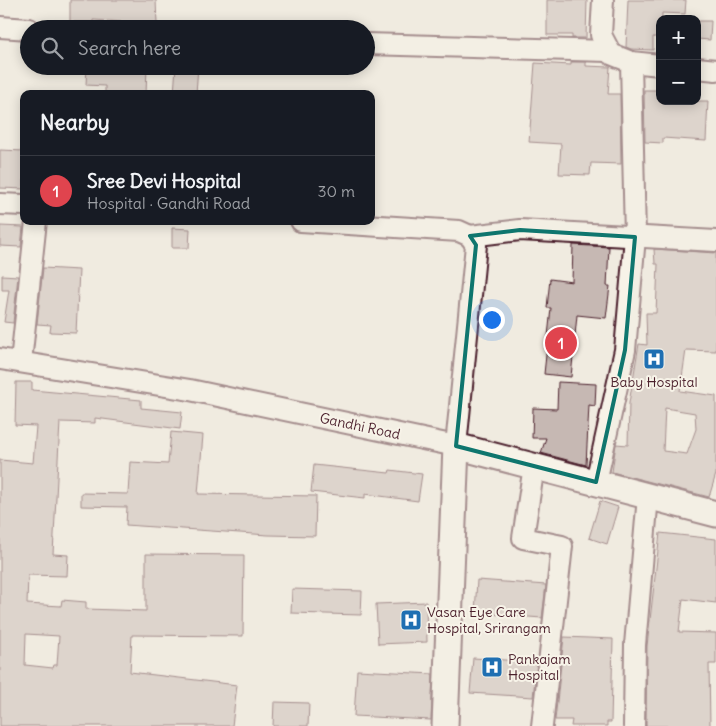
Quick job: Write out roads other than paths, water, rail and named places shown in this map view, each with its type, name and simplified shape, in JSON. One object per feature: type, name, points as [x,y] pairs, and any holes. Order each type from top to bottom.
[{"type":"main road","name":"Gandhi Road","points":[[456,446],[716,514]]},
{"type":"main road","points":[[445,726],[456,446]]},
{"type":"street","points":[[603,0],[601,35],[608,51],[613,57],[632,62],[656,65]]},
{"type":"street","points":[[0,27],[20,29]]},
{"type":"street","points":[[375,44],[608,51]]},
{"type":"street","points":[[596,482],[625,350],[635,237],[632,62]]},
{"type":"street","points":[[701,68],[716,70]]},
{"type":"street","points":[[0,204],[20,205]]},
{"type":"street","points":[[21,362],[36,225]]},
{"type":"street","points":[[364,225],[459,231],[470,236],[520,230],[716,241]]},
{"type":"street","points":[[456,446],[476,246],[470,236]]},
{"type":"street","name":"Gandhi Road","points":[[0,359],[190,390],[456,446]]},
{"type":"street","points":[[534,466],[523,538],[562,546],[542,726]]},
{"type":"street","points":[[634,726],[635,645],[648,496]]},
{"type":"place","name":"Sree Devi Hospital","points":[[561,343]]},
{"type":"place","name":"Baby Hospital","points":[[654,359]]},
{"type":"place","name":"Vasan Eye Care Hospital, Srirangam","points":[[411,620]]},
{"type":"place","name":"Pankajam Hospital","points":[[492,667]]}]
